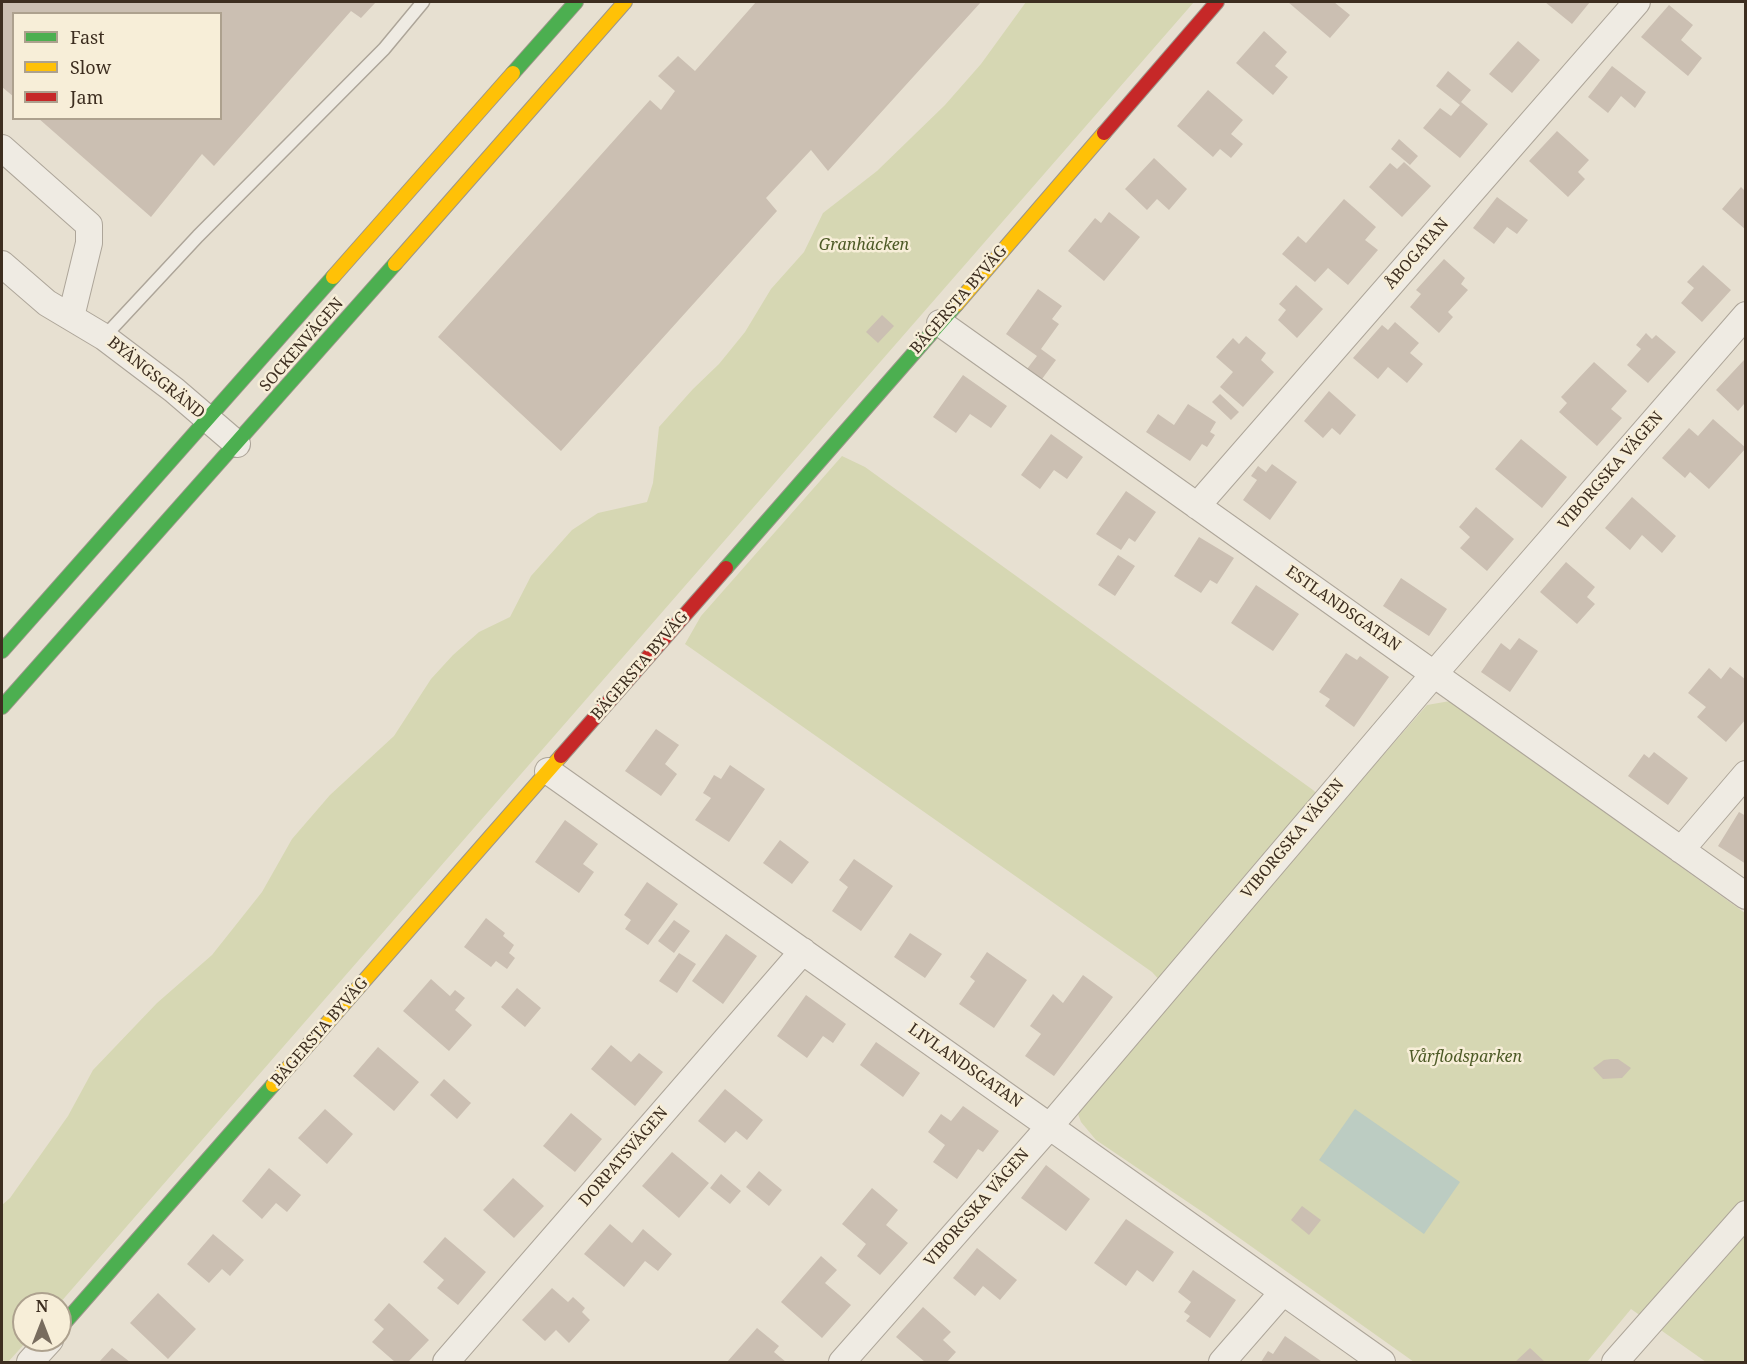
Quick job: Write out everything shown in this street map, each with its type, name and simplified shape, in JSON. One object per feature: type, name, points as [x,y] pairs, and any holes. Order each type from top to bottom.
[{"type":"main road","name":"SOCKENVÄGEN","points":[[2,651],[576,2]]},
{"type":"main road","name":"SOCKENVÄGEN","points":[[2,707],[237,444],[625,2]]},
{"type":"main road","name":"BÄGERSTA BYVÄG","points":[[72,1314],[940,323],[1217,2]]},
{"type":"street","name":"ÅBOGATAN","points":[[1197,506],[1637,2]]},
{"type":"street","points":[[2,148],[89,225],[89,243],[71,317]]},
{"type":"street","name":"BYÄNGSGRÄND","points":[[4,269],[46,303],[104,337],[174,390],[237,444]]},
{"type":"street","name":"VIBORGSKA VÄGEN","points":[[842,1362],[1050,1126],[1434,674],[1746,315]]},
{"type":"street","name":"ESTLANDSGATAN","points":[[940,323],[1746,896]]},
{"type":"street","name":"LIVLANDSGATAN","points":[[548,771],[1382,1362]]},
{"type":"street","points":[[1681,850],[1746,774]]},
{"type":"street","name":"DORPATSVÄGEN","points":[[446,1362],[803,951]]},
{"type":"street","points":[[1615,1362],[1746,1214]]},
{"type":"street","points":[[1222,1362],[1283,1292]]},
{"type":"lane","points":[[104,337],[198,236],[384,49],[423,2]]},
{"type":"green space","name":"Granhäcken","points":[[1026,2],[1194,2],[69,1292],[12,1292],[12,1352],[17,1352],[8,1362],[2,1362],[2,1205],[10,1198],[68,1116],[93,1070],[157,1003],[212,955],[262,892],[292,839],[330,795],[394,736],[431,679],[453,655],[479,632],[510,617],[531,576],[572,530],[598,513],[647,502],[653,483],[659,427],[719,364],[745,332],[771,289],[804,252],[823,213],[877,171],[945,105],[981,64]]},
{"type":"green space","name":"Vårflodsparken","points":[[842,456],[865,467],[1313,790],[1335,810],[1427,705],[1450,701],[1745,913],[1745,1362],[1706,1362],[1631,1309],[1587,1362],[1414,1362],[1207,1215],[1096,1140],[1081,1122],[1077,1111],[1174,996],[1152,972],[685,644],[701,616]]},
{"type":"shaded area","points":[[1355,1109],[1460,1182],[1424,1234],[1319,1160]]},
{"type":"building","points":[[2,2],[376,2],[361,18],[351,11],[214,166],[202,154],[151,217],[40,120],[222,120],[222,12],[12,12],[12,95],[2,87]]},
{"type":"building","points":[[756,2],[981,2],[828,171],[811,150],[766,198],[777,211],[561,451],[438,337],[650,100],[661,110],[675,91],[658,76],[678,56],[695,71]]},
{"type":"building","points":[[1288,2],[1334,2],[1350,15],[1330,38]]},
{"type":"building","points":[[1545,2],[1590,2],[1572,24]]},
{"type":"building","points":[[1669,5],[1693,25],[1681,40],[1702,58],[1688,76],[1641,37]]},
{"type":"building","points":[[1264,31],[1287,52],[1275,66],[1288,77],[1273,95],[1236,63]]},
{"type":"building","points":[[1518,41],[1540,60],[1512,93],[1489,74]]},
{"type":"building","points":[[1612,66],[1646,92],[1635,108],[1621,96],[1608,113],[1588,97]]},
{"type":"building","points":[[1448,71],[1471,90],[1461,102],[1488,124],[1460,158],[1423,128],[1440,108],[1451,116],[1460,105],[1436,86]]},
{"type":"building","points":[[1208,90],[1243,120],[1231,134],[1243,144],[1231,158],[1220,149],[1213,157],[1177,126]]},
{"type":"building","points":[[1557,131],[1589,160],[1578,172],[1585,179],[1568,197],[1529,161]]},
{"type":"building","points":[[1399,139],[1418,156],[1410,165],[1391,149]]},
{"type":"building","points":[[1154,158],[1187,189],[1169,210],[1157,199],[1147,210],[1125,189]]},
{"type":"building","points":[[1404,162],[1431,186],[1402,217],[1369,187],[1390,163],[1397,169]]},
{"type":"building","points":[[1741,187],[1746,192],[1746,230],[1722,209]]},
{"type":"building","points":[[1497,197],[1528,220],[1517,234],[1507,227],[1494,244],[1473,228]]},
{"type":"building","points":[[1344,199],[1376,227],[1365,240],[1378,250],[1348,285],[1328,268],[1315,282],[1282,254],[1298,236],[1306,243]]},
{"type":"building","points":[[1109,212],[1140,237],[1104,281],[1068,251],[1095,218],[1101,223]]},
{"type":"building","points":[[1444,259],[1465,278],[1461,284],[1468,290],[1448,312],[1453,317],[1439,333],[1410,307],[1421,294],[1416,290]]},
{"type":"building","points":[[1703,265],[1731,290],[1702,322],[1681,303],[1694,288],[1687,282]]},
{"type":"building","points":[[1296,285],[1323,309],[1297,338],[1278,320],[1286,310],[1279,304]]},
{"type":"building","points":[[1038,289],[1062,306],[1052,319],[1059,324],[1041,349],[1056,360],[1042,379],[1027,369],[1037,356],[1006,334]]},
{"type":"building","points":[[882,315],[894,326],[878,343],[866,332]]},
{"type":"building","points":[[1395,322],[1419,343],[1410,353],[1423,364],[1407,383],[1388,367],[1378,379],[1353,358],[1382,325],[1388,330]]},
{"type":"building","points":[[1646,333],[1652,339],[1656,335],[1676,352],[1648,383],[1627,365],[1641,349],[1636,345]]},
{"type":"building","points":[[1246,336],[1266,353],[1261,360],[1274,372],[1243,407],[1220,387],[1233,372],[1216,357],[1233,338],[1239,344]]},
{"type":"building","points":[[1744,360],[1746,405],[1744,404],[1738,411],[1716,390]]},
{"type":"building","points":[[1594,362],[1627,391],[1611,409],[1622,418],[1597,446],[1559,412],[1567,403],[1561,397]]},
{"type":"building","points":[[963,375],[1007,406],[991,428],[970,414],[956,433],[933,417]]},
{"type":"building","points":[[1329,391],[1356,415],[1340,435],[1332,428],[1323,438],[1304,421]]},
{"type":"building","points":[[1220,394],[1239,412],[1231,420],[1212,402]]},
{"type":"building","points":[[1188,404],[1216,422],[1210,432],[1215,435],[1207,447],[1202,444],[1190,461],[1146,432],[1158,414],[1174,425]]},
{"type":"building","points":[[1713,419],[1746,448],[1709,489],[1690,472],[1685,478],[1662,458],[1689,428],[1698,436]]},
{"type":"building","points":[[1051,434],[1083,457],[1067,479],[1054,470],[1040,489],[1021,475]]},
{"type":"building","points":[[1521,439],[1567,477],[1542,508],[1495,469]]},
{"type":"building","points":[[1272,464],[1297,482],[1270,520],[1243,500],[1257,480],[1251,476],[1258,466],[1266,472]]},
{"type":"building","points":[[1126,491],[1156,512],[1135,542],[1129,538],[1121,550],[1096,534]]},
{"type":"building","points":[[1632,497],[1676,536],[1662,553],[1642,535],[1630,550],[1605,528]]},
{"type":"building","points":[[1476,507],[1514,539],[1487,571],[1460,548],[1470,537],[1459,527]]},
{"type":"building","points":[[1199,537],[1234,558],[1217,584],[1210,580],[1201,593],[1174,576]]},
{"type":"building","points":[[1118,555],[1135,566],[1115,596],[1098,585]]},
{"type":"building","points":[[1566,562],[1595,587],[1587,597],[1595,604],[1577,624],[1540,592]]},
{"type":"building","points":[[1401,578],[1447,609],[1429,636],[1383,606]]},
{"type":"building","points":[[1256,585],[1299,614],[1273,651],[1231,623]]},
{"type":"building","points":[[1519,638],[1538,651],[1510,692],[1481,672],[1501,643],[1510,650]]},
{"type":"building","points":[[1346,653],[1357,660],[1360,656],[1389,677],[1354,727],[1325,706],[1330,699],[1319,692]]},
{"type":"building","points":[[1730,667],[1746,680],[1746,719],[1726,742],[1697,717],[1706,707],[1688,693],[1709,668],[1721,679]]},
{"type":"building","points":[[656,729],[679,745],[665,764],[677,774],[661,796],[625,771]]},
{"type":"building","points":[[1654,752],[1688,778],[1668,805],[1628,776],[1644,754],[1649,758]]},
{"type":"building","points":[[730,765],[765,789],[729,842],[695,820],[711,798],[703,793],[714,775],[721,779]]},
{"type":"building","points":[[1739,812],[1746,816],[1746,864],[1718,846]]},
{"type":"building","points":[[565,820],[598,844],[583,864],[594,872],[579,893],[535,862]]},
{"type":"building","points":[[780,840],[809,862],[792,884],[763,863]]},
{"type":"building","points":[[854,859],[893,886],[861,931],[832,911],[848,887],[839,880]]},
{"type":"building","points":[[647,882],[678,904],[648,945],[625,929],[631,920],[624,915]]},
{"type":"building","points":[[486,918],[505,933],[503,936],[514,945],[509,953],[515,958],[507,969],[496,961],[491,967],[464,947]]},
{"type":"building","points":[[674,920],[690,931],[674,953],[658,941]]},
{"type":"building","points":[[910,933],[942,954],[925,978],[894,957]]},
{"type":"building","points":[[726,934],[757,956],[723,1004],[692,981]]},
{"type":"building","points":[[987,952],[1027,980],[994,1028],[959,1004],[975,981],[970,977]]},
{"type":"building","points":[[679,953],[696,964],[677,993],[659,981]]},
{"type":"building","points":[[1083,975],[1113,997],[1054,1076],[1025,1056],[1041,1034],[1030,1026],[1053,994],[1063,1003]]},
{"type":"building","points":[[431,979],[450,996],[455,990],[465,998],[455,1010],[472,1025],[449,1051],[403,1011]]},
{"type":"building","points":[[517,988],[541,1008],[525,1027],[501,1007]]},
{"type":"building","points":[[806,995],[846,1024],[833,1043],[823,1036],[807,1058],[777,1036]]},
{"type":"building","points":[[876,1042],[920,1073],[903,1097],[860,1065]]},
{"type":"building","points":[[611,1045],[631,1062],[639,1053],[663,1072],[635,1106],[591,1069]]},
{"type":"building","points":[[378,1047],[419,1082],[394,1111],[353,1076]]},
{"type":"building","points":[[1618,1059],[1631,1068],[1622,1078],[1603,1079],[1593,1068],[1604,1060]]},
{"type":"building","points":[[444,1079],[471,1103],[457,1119],[430,1095]]},
{"type":"building","points":[[725,1089],[763,1120],[747,1140],[736,1131],[725,1143],[698,1121]]},
{"type":"building","points":[[963,1106],[999,1131],[983,1152],[978,1149],[957,1179],[933,1162],[945,1145],[928,1132],[941,1114],[951,1121]]},
{"type":"building","points":[[325,1109],[353,1134],[327,1164],[298,1138]]},
{"type":"building","points":[[571,1113],[602,1139],[575,1172],[543,1146]]},
{"type":"building","points":[[672,1152],[709,1183],[679,1218],[642,1186]]},
{"type":"building","points":[[1046,1165],[1090,1199],[1066,1231],[1021,1198]]},
{"type":"building","points":[[269,1168],[301,1195],[287,1212],[276,1203],[262,1219],[242,1201]]},
{"type":"building","points":[[759,1171],[782,1190],[769,1206],[746,1187]]},
{"type":"building","points":[[721,1174],[741,1191],[730,1204],[710,1188]]},
{"type":"building","points":[[513,1178],[544,1206],[514,1238],[483,1210]]},
{"type":"building","points":[[872,1188],[898,1210],[886,1225],[908,1243],[880,1275],[857,1256],[866,1244],[842,1224]]},
{"type":"building","points":[[1302,1206],[1321,1220],[1309,1235],[1291,1220]]},
{"type":"building","points":[[1126,1219],[1174,1252],[1153,1282],[1137,1270],[1126,1286],[1094,1263]]},
{"type":"building","points":[[610,1224],[632,1243],[643,1229],[672,1254],[658,1271],[645,1261],[624,1287],[584,1254]]},
{"type":"building","points":[[213,1234],[244,1260],[230,1276],[222,1269],[209,1283],[187,1264]]},
{"type":"building","points":[[445,1237],[486,1272],[458,1305],[437,1288],[444,1280],[423,1262]]},
{"type":"building","points":[[977,1248],[1017,1280],[1000,1300],[983,1286],[975,1296],[953,1278]]},
{"type":"building","points":[[821,1256],[837,1270],[825,1283],[851,1305],[822,1338],[781,1302]]},
{"type":"building","points":[[1193,1270],[1236,1300],[1210,1338],[1186,1321],[1190,1316],[1184,1312],[1191,1302],[1178,1292]]},
{"type":"building","points":[[552,1288],[568,1302],[573,1297],[585,1308],[582,1312],[590,1320],[569,1343],[556,1330],[545,1341],[522,1320]]},
{"type":"building","points":[[158,1293],[196,1329],[168,1359],[130,1323]]},
{"type":"building","points":[[389,1303],[429,1340],[408,1362],[395,1362],[372,1342],[384,1329],[374,1320]]},
{"type":"building","points":[[923,1307],[951,1332],[943,1340],[956,1352],[947,1362],[925,1362],[896,1337]]},
{"type":"building","points":[[757,1328],[779,1346],[774,1352],[786,1362],[727,1362]]},
{"type":"building","points":[[1285,1336],[1321,1361],[1261,1362],[1268,1351],[1273,1354]]},
{"type":"building","points":[[112,1348],[130,1362],[99,1362]]},
{"type":"building","points":[[1530,1348],[1545,1362],[1515,1362]]},
{"type":"traffic: fast","points":[[513,73],[576,2]]},
{"type":"traffic: fast","points":[[2,707],[395,264]]},
{"type":"traffic: fast","points":[[2,651],[333,277]]},
{"type":"traffic: fast","points":[[726,568],[956,305]]},
{"type":"traffic: fast","points":[[72,1314],[273,1085]]},
{"type":"traffic: slow","points":[[395,264],[625,2]]},
{"type":"traffic: slow","points":[[333,277],[513,73]]},
{"type":"traffic: slow","points":[[956,305],[1104,133]]},
{"type":"traffic: slow","points":[[273,1085],[561,756]]},
{"type":"traffic: jam","points":[[1104,133],[1217,2]]},
{"type":"traffic: jam","points":[[561,756],[726,568]]}]
